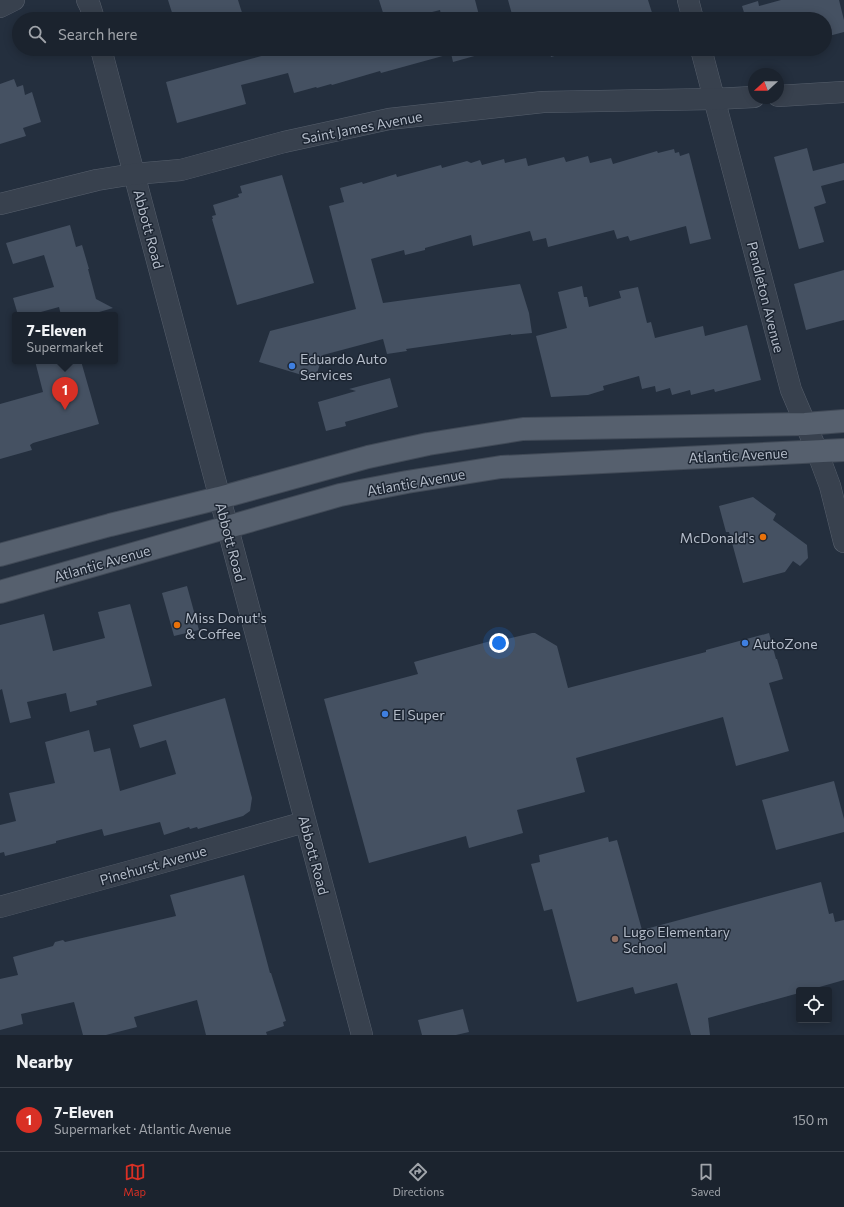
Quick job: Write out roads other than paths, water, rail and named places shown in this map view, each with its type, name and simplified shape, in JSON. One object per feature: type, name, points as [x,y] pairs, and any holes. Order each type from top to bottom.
[{"type":"main road","name":"Atlantic Avenue","points":[[0,555],[110,525],[219,498],[368,457],[428,444],[524,429],[805,424],[844,421]]},
{"type":"main road","name":"Atlantic Avenue","points":[[0,592],[340,495],[407,482],[501,467],[844,450]]},
{"type":"street","points":[[0,7],[14,0]]},
{"type":"street","points":[[87,0],[91,12]]},
{"type":"street","points":[[688,0],[691,12]]},
{"type":"street","name":"Abbott Road","points":[[104,56],[219,498],[362,1035]]},
{"type":"street","name":"Pendleton Avenue","points":[[703,56],[790,390],[817,451],[830,486],[844,542]]},
{"type":"street","points":[[784,96],[844,92]]},
{"type":"street","name":"Saint James Avenue","points":[[0,204],[96,180],[134,174],[181,170],[284,142],[389,119],[543,102],[748,97]]},
{"type":"street","name":"Pinehurst Avenue","points":[[0,907],[305,822]]},
{"type":"place","name":"Eduardo Auto Services","points":[[292,366]]},
{"type":"place","name":"7-Eleven","points":[[65,410]]},
{"type":"place","name":"McDonald's","points":[[763,537]]},
{"type":"place","name":"Miss Donut's & Coffee","points":[[177,625]]},
{"type":"place","name":"AutoZone","points":[[745,643]]},
{"type":"place","name":"El Super","points":[[385,714]]},
{"type":"place","name":"Lugo Elementary School","points":[[615,939]]}]
